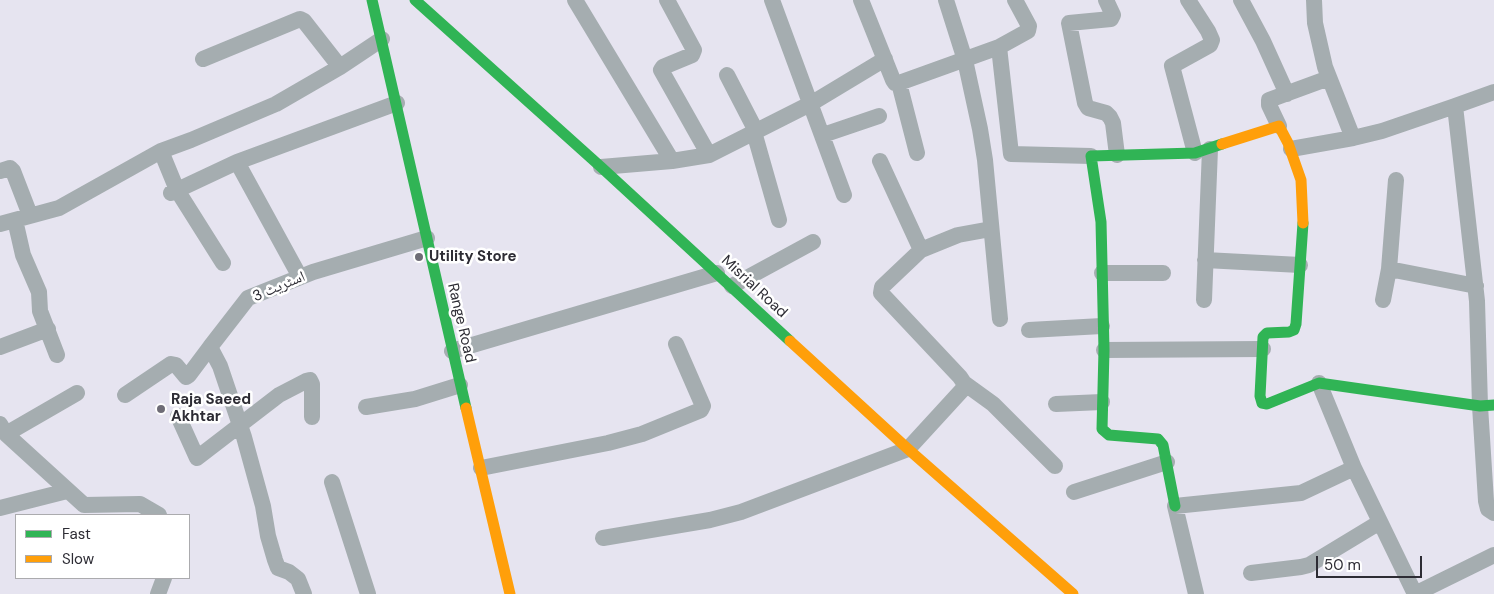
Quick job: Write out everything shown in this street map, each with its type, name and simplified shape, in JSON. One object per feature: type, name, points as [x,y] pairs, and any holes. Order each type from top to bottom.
[{"type":"main road","name":"Range Road","points":[[372,0],[452,351],[510,594]]},
{"type":"main road","name":"Misrial Road","points":[[415,0],[732,286],[1064,591]]},
{"type":"main road","points":[[1175,506],[1163,445],[1158,439],[1108,435],[1104,432],[1102,422],[1104,350],[1100,222],[1091,156],[1203,151],[1279,126],[1290,149],[1301,180],[1303,206],[1300,265],[1294,330],[1267,333],[1263,337],[1260,396],[1262,402],[1267,404],[1319,383],[1487,406]]},
{"type":"street","points":[[575,0],[672,161]]},
{"type":"street","points":[[667,0],[694,50],[692,55],[663,67],[661,70],[709,155]]},
{"type":"street","points":[[772,0],[812,103],[844,195]]},
{"type":"street","points":[[861,0],[893,80],[899,83],[999,47],[1028,31],[1029,26],[1016,0]]},
{"type":"street","points":[[946,0],[965,60],[982,144],[1000,320]]},
{"type":"street","points":[[1106,0],[1113,15],[1111,19],[1069,23],[1085,104],[1088,108],[1110,117],[1113,123],[1117,155]]},
{"type":"street","points":[[1188,0],[1212,40],[1210,44],[1172,66],[1203,151],[1204,300]]},
{"type":"street","points":[[1241,0],[1287,94]]},
{"type":"street","points":[[1314,0],[1315,23],[1325,67],[1353,138]]},
{"type":"street","points":[[203,59],[300,19],[304,21],[340,67]]},
{"type":"street","points":[[15,220],[59,208],[161,151],[276,104],[340,67],[382,39]]},
{"type":"street","points":[[999,47],[1010,154],[1091,156]]},
{"type":"street","points":[[601,167],[672,161],[709,155],[812,103],[885,59]]},
{"type":"street","points":[[727,75],[755,132],[779,220]]},
{"type":"street","points":[[1279,126],[1269,105],[1270,100],[1329,78]]},
{"type":"street","points":[[899,83],[917,153]]},
{"type":"street","points":[[1290,149],[1382,131],[1494,92]]},
{"type":"street","points":[[174,192],[237,162],[397,103]]},
{"type":"street","points":[[1455,106],[1476,286],[1487,406],[1486,501],[1488,509],[1494,512]]},
{"type":"street","points":[[823,135],[879,116]]},
{"type":"street","points":[[161,151],[174,192],[223,263]]},
{"type":"street","points":[[237,162],[300,278]]},
{"type":"street","points":[[880,162],[921,250]]},
{"type":"street","points":[[0,171],[10,168],[13,171],[15,220],[24,255],[39,292],[40,311],[58,355]]},
{"type":"street","points":[[1383,300],[1389,269],[1396,180]]},
{"type":"street","points":[[990,229],[958,235],[921,250],[882,287],[880,293],[964,383],[993,404],[1055,466]]},
{"type":"street","name":"اسٹریٹ 3","points":[[125,394],[171,364],[176,365],[186,377],[248,298],[300,278],[427,238]]},
{"type":"street","points":[[732,286],[813,242]]},
{"type":"street","points":[[1205,260],[1300,265]]},
{"type":"street","points":[[1389,269],[1476,286]]},
{"type":"street","points":[[452,351],[717,273]]},
{"type":"street","points":[[1102,273],[1163,273]]},
{"type":"street","points":[[1029,330],[1102,326]]},
{"type":"street","points":[[0,347],[48,329]]},
{"type":"street","points":[[481,468],[616,441],[642,434],[701,410],[703,406],[676,344]]},
{"type":"street","points":[[210,347],[220,366],[240,424],[263,506],[268,536],[278,568],[289,572],[298,579],[304,594]]},
{"type":"street","points":[[1104,350],[1262,349]]},
{"type":"street","points":[[178,416],[197,458],[279,395],[310,380],[312,384],[312,417]]},
{"type":"street","points":[[603,538],[710,520],[733,514],[908,449],[963,389],[964,383]]},
{"type":"street","points":[[1319,383],[1354,468],[1415,594],[1494,555]]},
{"type":"street","points":[[366,407],[415,399],[460,385]]},
{"type":"street","points":[[77,393],[3,429],[84,505],[140,504],[157,514]]},
{"type":"street","points":[[1056,404],[1102,402]]},
{"type":"street","points":[[1074,492],[1167,462]]},
{"type":"street","points":[[1196,594],[1175,506],[1301,493],[1354,468]]},
{"type":"street","points":[[332,482],[368,594]]},
{"type":"street","points":[[0,508],[67,490]]},
{"type":"street","points":[[1251,573],[1301,567],[1309,564],[1380,522]]},
{"type":"street","points":[[158,594],[164,579]]},
{"type":"traffic: fast","points":[[372,0],[466,408]]},
{"type":"traffic: fast","points":[[415,0],[601,167],[790,341]]},
{"type":"traffic: fast","points":[[1175,506],[1163,445],[1158,439],[1109,435],[1102,429],[1104,350],[1101,222],[1091,156],[1195,153],[1222,144]]},
{"type":"traffic: fast","points":[[1303,223],[1296,324],[1294,330],[1289,332],[1267,333],[1263,337],[1260,396],[1262,403],[1267,404],[1319,383],[1480,406],[1494,405]]},
{"type":"traffic: slow","points":[[1222,144],[1279,126],[1288,143],[1301,180],[1303,223]]},
{"type":"traffic: slow","points":[[790,341],[908,449],[1073,594]]},
{"type":"traffic: slow","points":[[466,408],[510,594]]},
{"type":"place","name":"Utility Store","points":[[419,257]]},
{"type":"place","name":"Raja Saeed Akhtar","points":[[161,409]]}]
